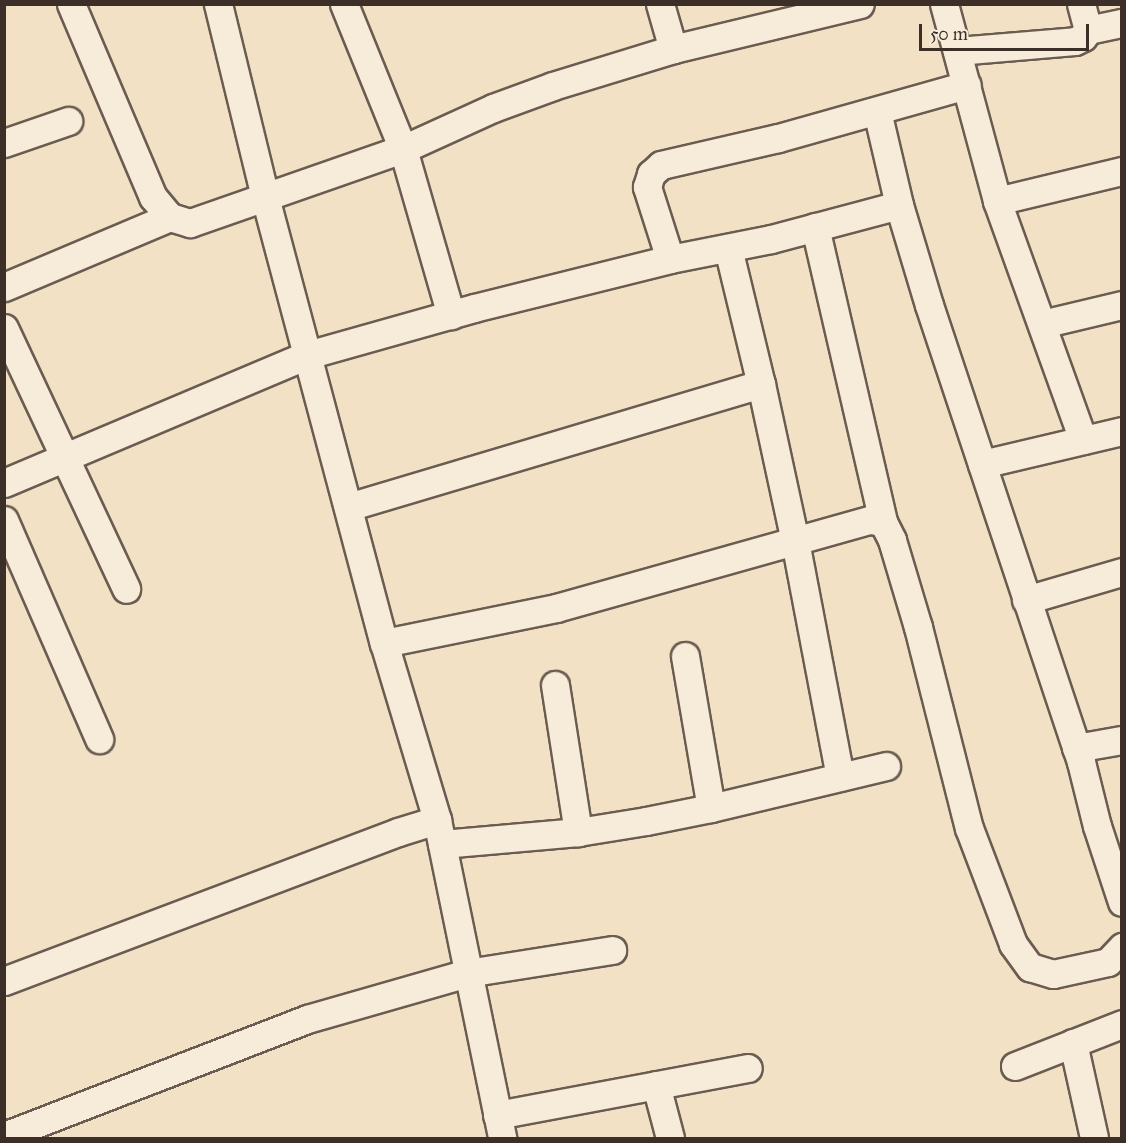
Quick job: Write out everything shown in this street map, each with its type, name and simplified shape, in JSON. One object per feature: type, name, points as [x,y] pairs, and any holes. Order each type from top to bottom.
[{"type":"street","points":[[71,4],[153,197],[170,217],[190,223],[403,149],[494,108],[673,49],[848,6]]},
{"type":"street","points":[[218,4],[265,197],[384,643],[440,832],[500,1127],[656,1085],[748,1068]]},
{"type":"street","points":[[344,4],[403,149],[451,315]]},
{"type":"street","points":[[660,4],[673,49]]},
{"type":"street","points":[[944,4],[997,201],[1083,440]]},
{"type":"street","points":[[957,51],[1075,41],[1083,38],[1084,17],[1122,23]]},
{"type":"street","points":[[669,259],[647,187],[651,174],[661,165],[877,111],[967,85]]},
{"type":"street","points":[[877,111],[899,205],[929,304],[1076,748],[1097,826],[1122,902]]},
{"type":"street","points":[[4,143],[68,121]]},
{"type":"street","points":[[997,201],[1122,171]]},
{"type":"street","points":[[4,483],[307,355],[669,259],[728,248],[899,205]]},
{"type":"street","points":[[4,287],[170,217]]},
{"type":"street","points":[[815,227],[883,522],[892,540],[918,627],[969,828],[1013,944],[1030,967],[1053,974],[1108,962],[1122,947]]},
{"type":"street","points":[[728,248],[761,384],[795,541],[840,777]]},
{"type":"street","points":[[1042,324],[1122,304]]},
{"type":"street","points":[[4,328],[126,589]]},
{"type":"street","points":[[348,507],[761,384]]},
{"type":"street","points":[[982,464],[1122,431]]},
{"type":"street","points":[[4,520],[99,739]]},
{"type":"street","points":[[384,643],[594,598],[870,520],[883,522]]},
{"type":"street","points":[[1026,600],[1122,573]]},
{"type":"street","points":[[685,656],[711,808]]},
{"type":"street","points":[[555,685],[578,832]]},
{"type":"street","points":[[1076,748],[1122,740]]},
{"type":"street","points":[[4,981],[398,832],[578,832],[711,808],[886,766]]},
{"type":"street","points":[[4,1136],[307,1019],[467,973],[612,950]]},
{"type":"street","points":[[1015,1066],[1122,1024]]},
{"type":"street","points":[[1073,1043],[1094,1138]]},
{"type":"street","points":[[656,1085],[670,1138]]}]
